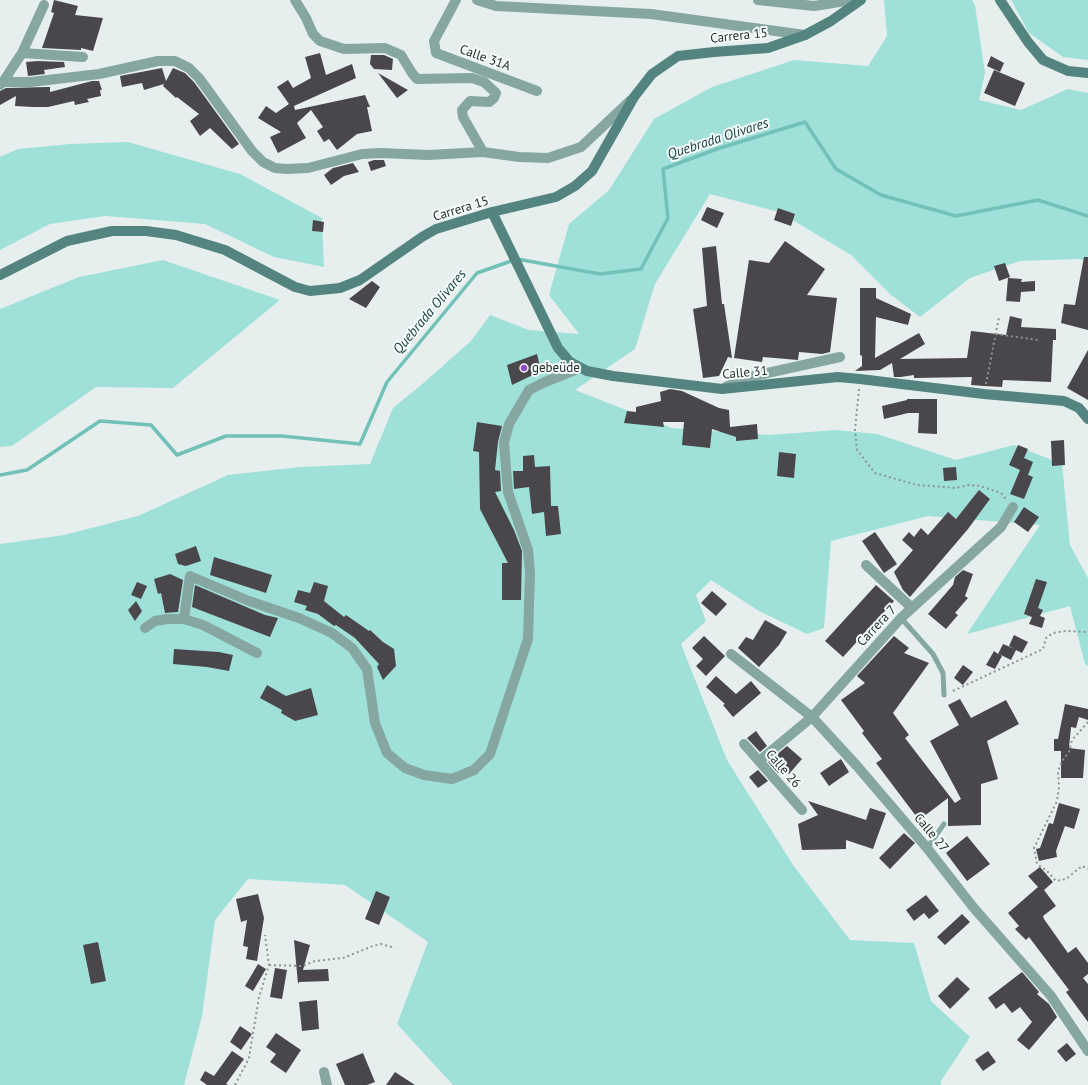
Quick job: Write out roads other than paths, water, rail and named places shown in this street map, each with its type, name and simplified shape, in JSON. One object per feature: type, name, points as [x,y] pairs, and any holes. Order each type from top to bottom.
[{"type":"main road","name":"Carrera 15","points":[[0,275],[67,240],[112,231],[146,231],[176,235],[225,250],[295,287],[310,291],[326,291],[340,288],[360,280],[436,229],[492,212],[556,197],[575,186],[592,171],[634,97],[652,74],[678,56],[768,48],[805,35],[831,21],[861,0]]},
{"type":"main road","points":[[1000,0],[1028,42],[1043,60],[1068,71],[1088,73]]},
{"type":"main road","name":"Calle 31","points":[[492,212],[558,348],[570,362],[587,372],[722,389],[838,377],[860,378],[984,394],[1064,401],[1079,408],[1088,419]]},
{"type":"street","points":[[295,0],[306,18],[313,34],[320,41],[344,49],[385,48],[401,54],[417,79],[472,78],[484,82],[496,93],[494,98],[489,102],[470,102],[462,110],[464,117],[483,152]]},
{"type":"street","name":"Calle 31A","points":[[456,0],[434,41],[436,53],[537,91]]},
{"type":"street","points":[[477,0],[496,6],[651,14],[805,35]]},
{"type":"street","points":[[758,0],[814,6],[852,0]]},
{"type":"street","points":[[2,84],[22,53],[44,5]]},
{"type":"street","points":[[22,53],[83,57]]},
{"type":"street","points":[[2,84],[70,78],[99,74],[158,61],[175,61],[189,68],[199,78],[252,151],[263,162],[275,168],[308,168],[362,154],[397,152],[428,155],[483,152],[548,158],[581,147],[634,97]]},
{"type":"street","points":[[722,389],[740,378],[840,357]]},
{"type":"street","points":[[184,619],[190,576],[249,601],[299,618],[332,633],[352,648],[367,669],[375,723],[387,753],[405,768],[424,774],[452,779],[474,770],[490,754],[528,639],[530,573],[528,550],[508,492],[504,443],[509,424],[529,390],[580,368]]},
{"type":"street","name":"Carrera 7","points":[[759,761],[812,716],[901,618],[1000,527],[1013,507]]},
{"type":"street","points":[[866,565],[912,608]]},
{"type":"street","points":[[145,628],[155,621],[184,619],[203,625],[257,653]]},
{"type":"street","name":"Calle 27","points":[[731,654],[812,716],[857,766],[927,848],[973,907],[1051,996],[1088,1051]]},
{"type":"street","name":"Calle 26","points":[[744,744],[802,810]]},
{"type":"street","points":[[324,1072],[327,1085]]},
{"type":"lane","points":[[901,618],[933,654],[943,673],[944,695]]},
{"type":"lane","points":[[927,848],[944,824]]},
{"type":"waterway","name":"Quebrada Olivares","points":[[0,475],[27,470],[100,421],[151,425],[177,455],[226,436],[282,436],[360,444],[387,382],[477,273],[517,259],[600,274],[641,269],[668,218],[663,169],[717,149],[805,122],[836,169],[881,195],[956,216],[1038,200],[1088,216]]},
{"type":"place","name":"gebeüde","points":[[524,368]]}]
